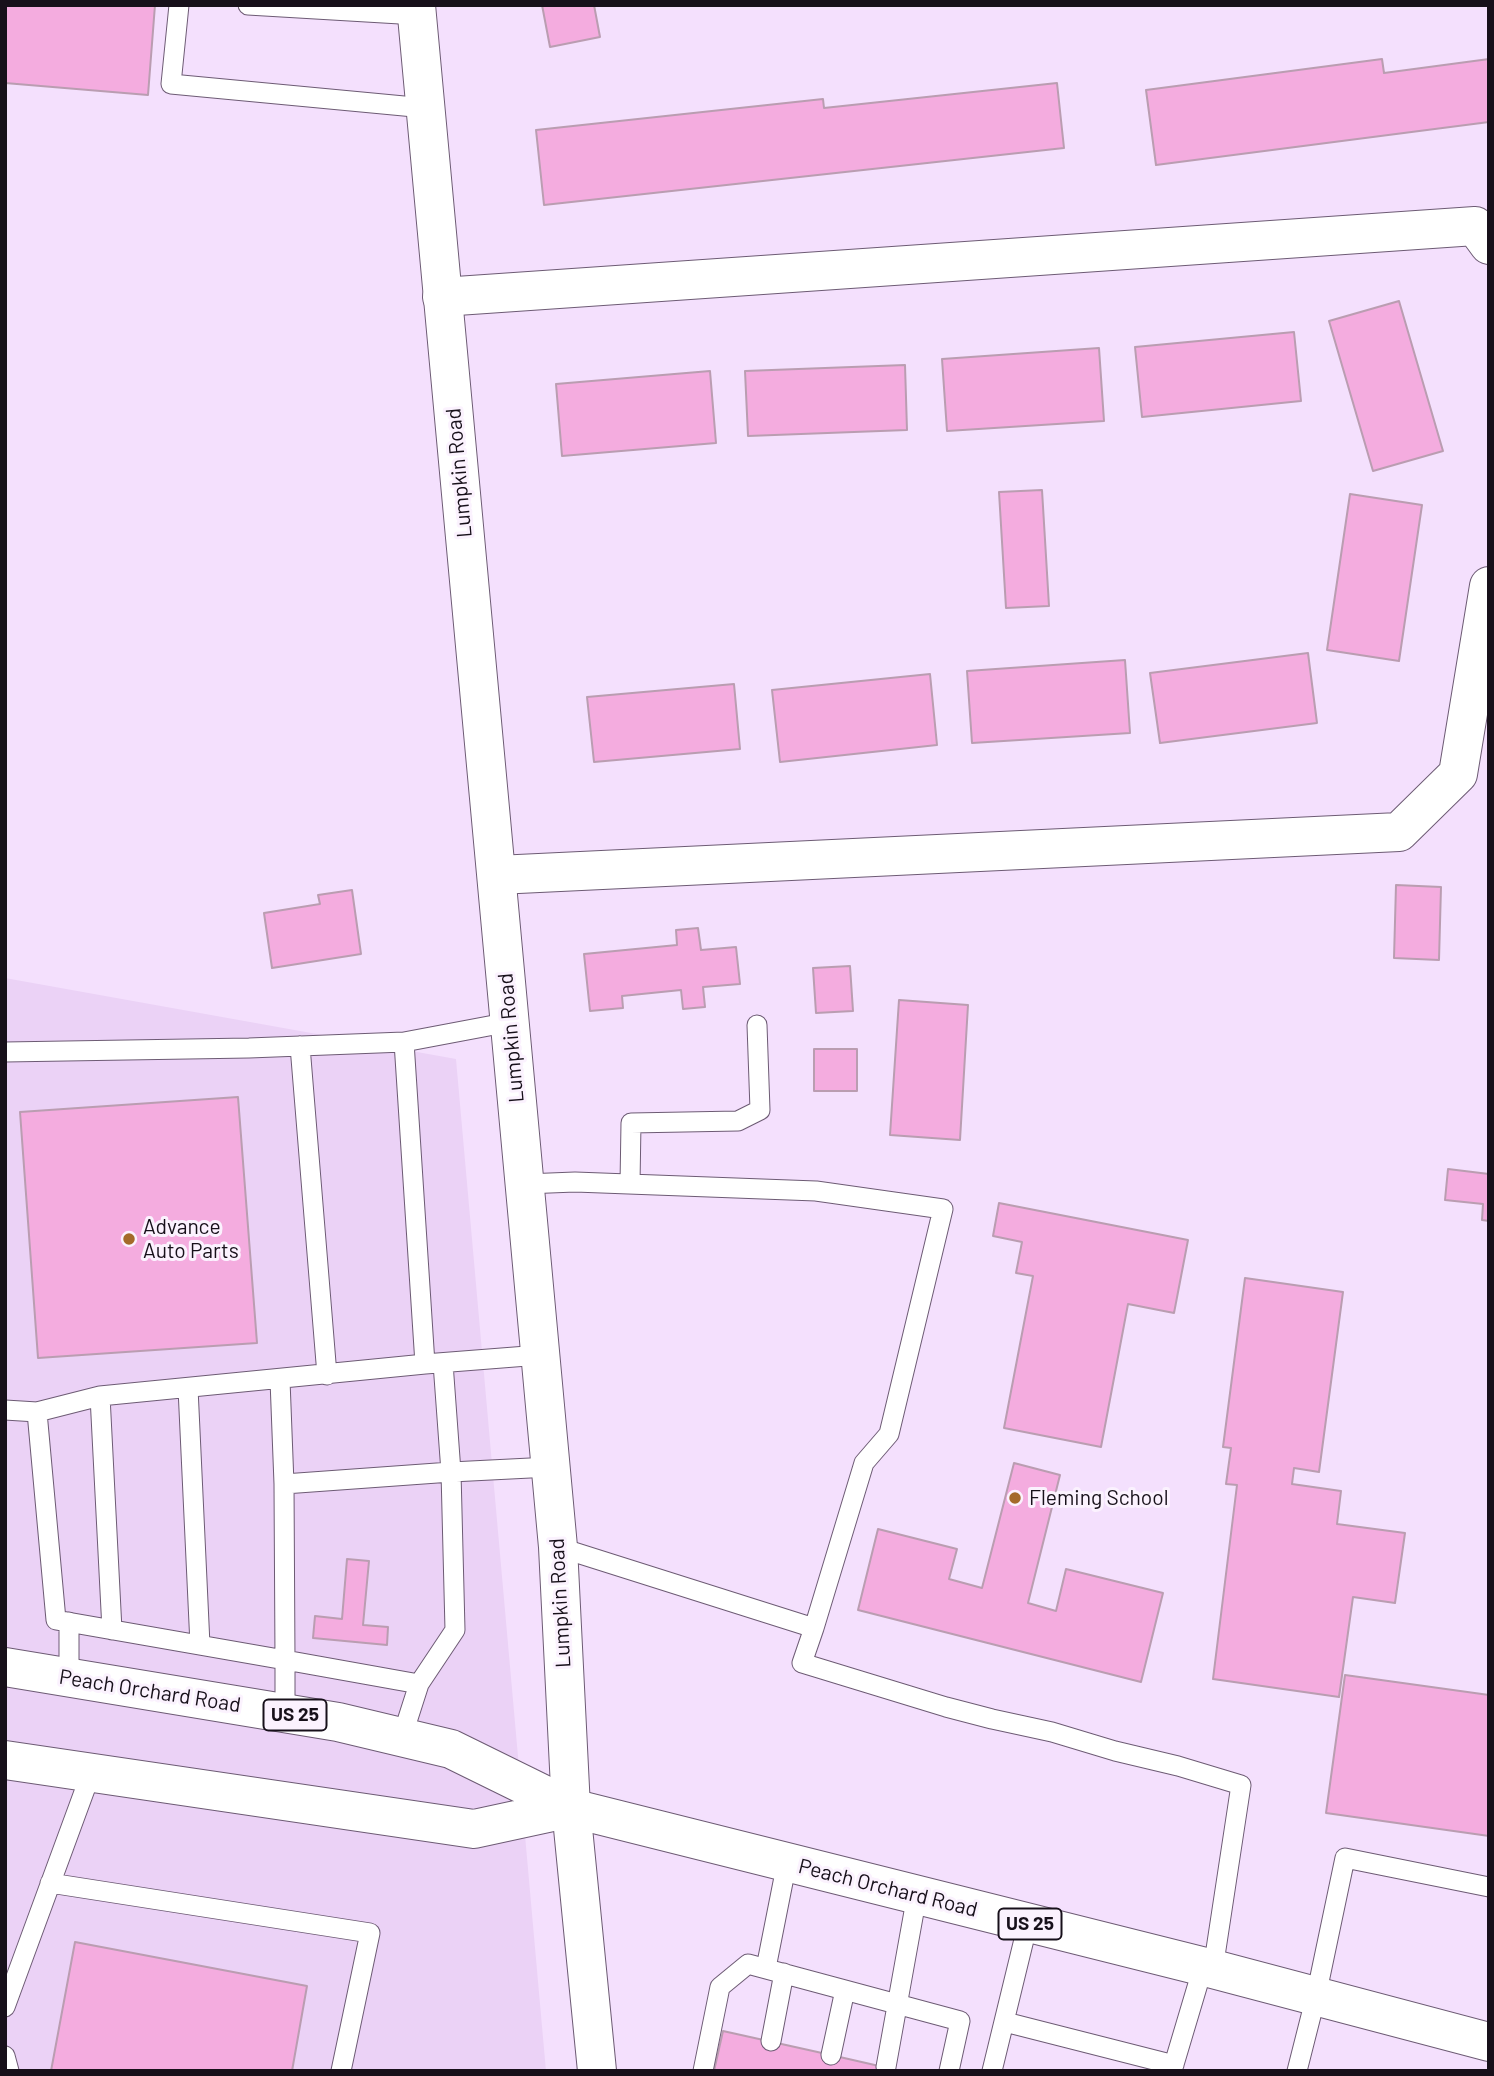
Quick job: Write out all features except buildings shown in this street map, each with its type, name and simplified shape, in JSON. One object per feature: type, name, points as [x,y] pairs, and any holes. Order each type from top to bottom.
[{"type":"main road","name":"Lumpkin Road","points":[[417,10],[558,1547],[571,1808],[597,2071]]},
{"type":"main road","points":[[442,297],[1475,226],[1489,245]]},
{"type":"main road","points":[[496,874],[1399,832],[1458,774],[1489,586]]},
{"type":"main road","name":"Peach Orchard Road","points":[[5,1667],[338,1722],[451,1749],[571,1808],[1208,1968],[1489,2042]]},
{"type":"main road","name":"Peach Orchard Road","points":[[5,1760],[474,1829],[571,1808]]},
{"type":"lane","points":[[179,5],[171,84],[425,108]]},
{"type":"lane","points":[[248,5],[417,10]]},
{"type":"lane","points":[[5,1052],[404,1042],[510,1022]]},
{"type":"lane","points":[[630,1184],[631,1123],[738,1121],[760,1110],[757,1025]]},
{"type":"lane","points":[[402,1737],[419,1684],[455,1630],[451,1472],[434,1364],[404,1042]]},
{"type":"lane","points":[[300,1046],[327,1374]]},
{"type":"lane","points":[[525,1184],[575,1182],[816,1191],[943,1209],[889,1434],[864,1463],[802,1663],[934,1703],[1052,1732],[1241,1785],[1208,1968],[1173,2068],[1005,2022]]},
{"type":"lane","points":[[5,1410],[37,1412],[100,1396],[540,1356]]},
{"type":"lane","points":[[280,1380],[284,1484],[285,1713]]},
{"type":"lane","points":[[188,1388],[200,1645]]},
{"type":"lane","points":[[100,1396],[111,1630]]},
{"type":"lane","points":[[37,1412],[56,1620],[419,1684]]},
{"type":"lane","points":[[284,1484],[550,1467]]},
{"type":"lane","points":[[558,1547],[814,1628]]},
{"type":"lane","points":[[68,1677],[69,1622]]},
{"type":"lane","points":[[5,2007],[90,1773]]},
{"type":"lane","points":[[1297,2071],[1345,1858],[1489,1887]]},
{"type":"lane","points":[[771,2041],[775,1971],[787,1862]]},
{"type":"lane","points":[[50,1883],[369,1933],[341,2071]]},
{"type":"lane","points":[[886,2067],[917,1895]]},
{"type":"lane","points":[[992,2071],[1028,1923]]},
{"type":"lane","points":[[704,2071],[720,1987],[748,1964],[960,2021],[949,2071]]},
{"type":"lane","points":[[831,2054],[845,1990]]},
{"type":"lane","points":[[5,2056],[9,2071]]},
{"type":"shaded area","points":[[5,978],[456,1059],[546,2071],[5,2071]]},
{"type":"place","name":"Advance Auto Parts","points":[[129,1239]]},
{"type":"place","name":"Fleming School","points":[[1015,1498]]}]
